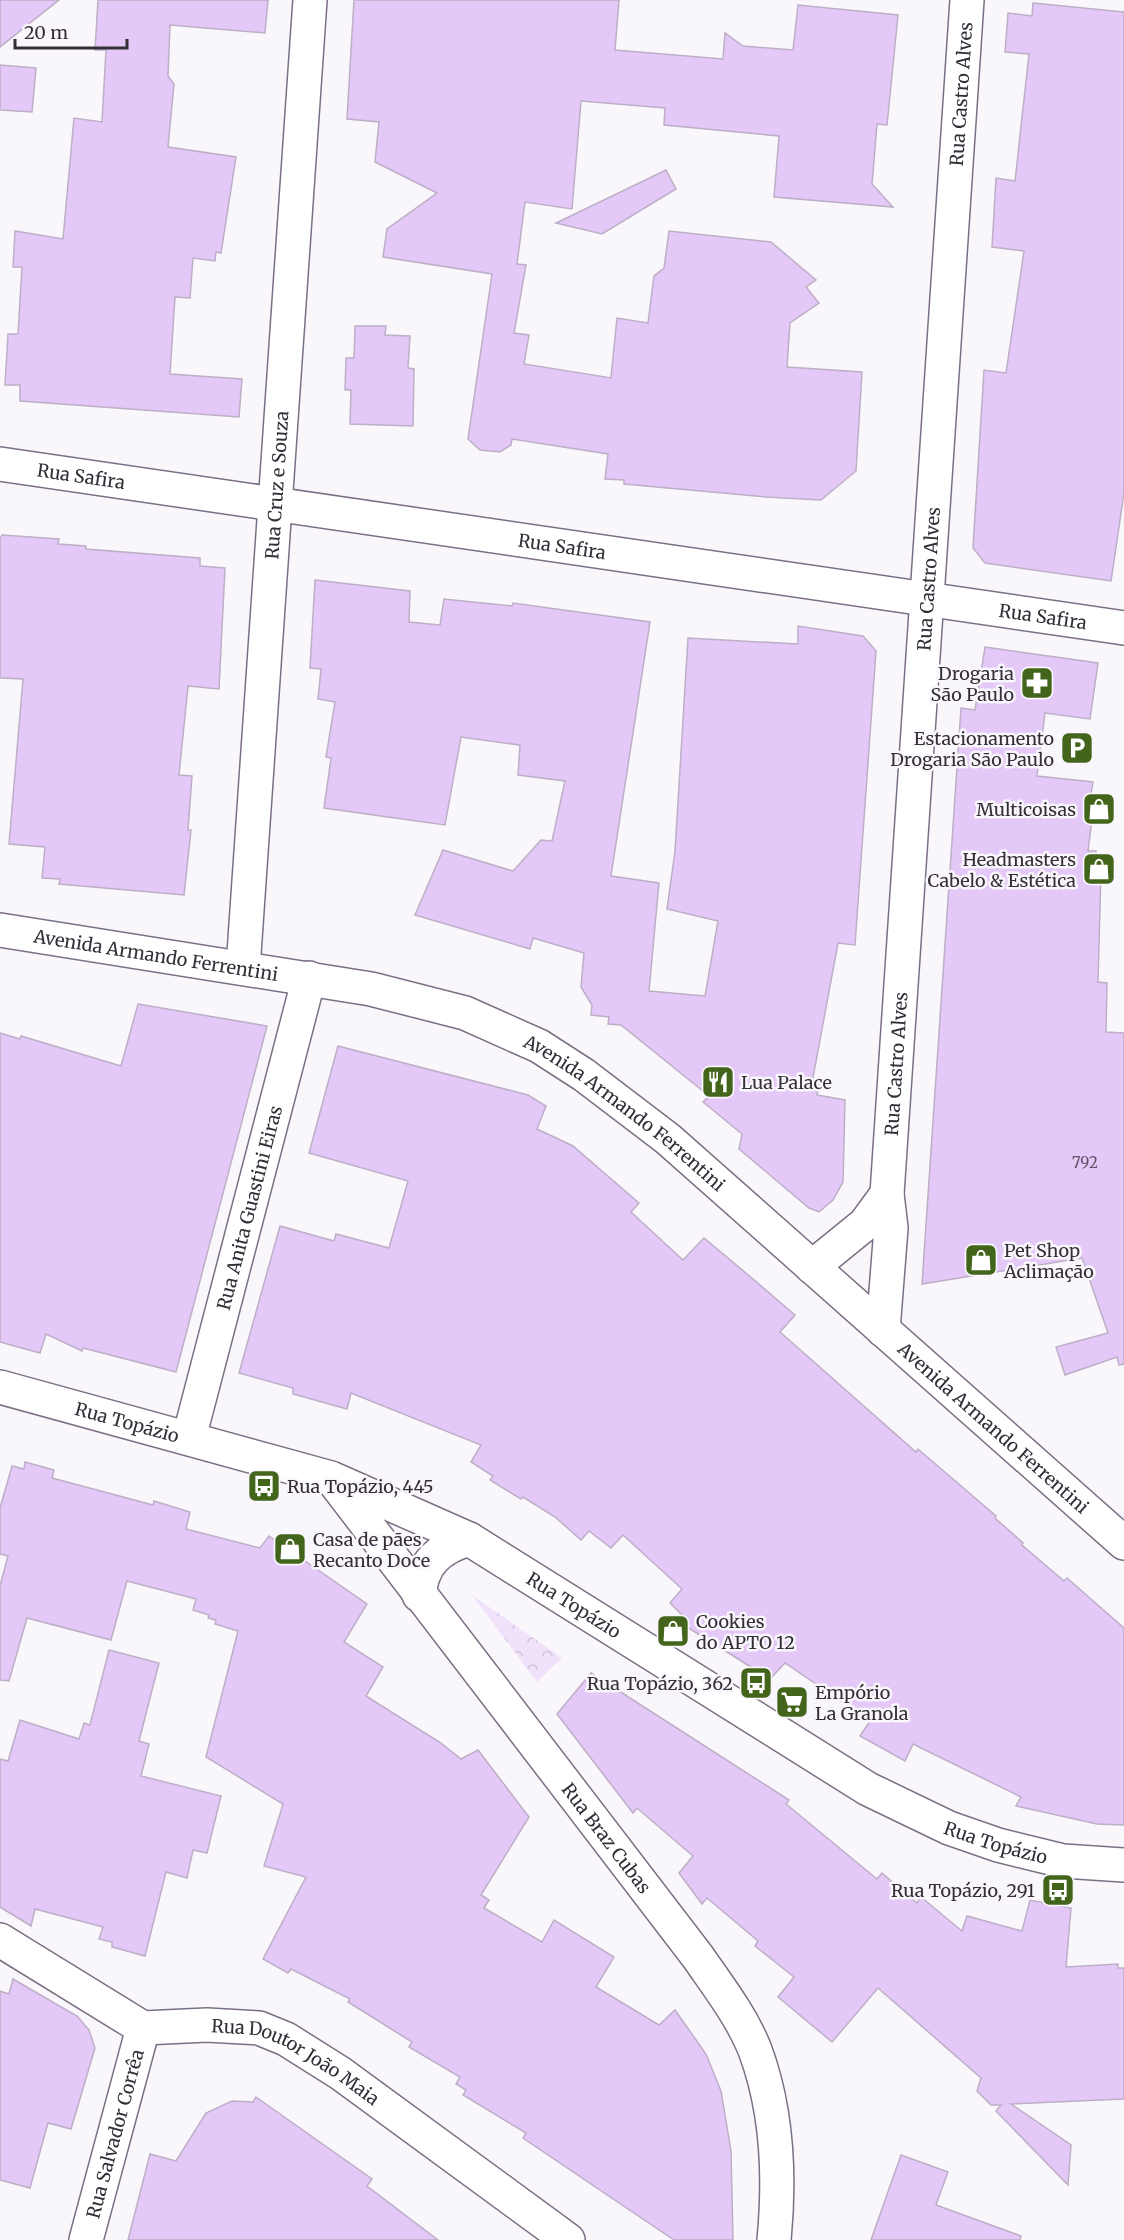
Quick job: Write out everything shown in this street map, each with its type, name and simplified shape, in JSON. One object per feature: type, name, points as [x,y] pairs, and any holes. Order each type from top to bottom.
[{"type":"street","name":"Rua Cruz e Souza","points":[[243,968],[310,0]]},
{"type":"street","name":"Rua Castro Alves","points":[[883,1330],[891,1228],[887,1194],[925,599],[967,0]]},
{"type":"street","name":"Rua Safira","points":[[0,464],[1124,628]]},
{"type":"street","name":"Avenida Armando Ferrentini","points":[[0,930],[309,978],[447,1007],[539,1046],[584,1075],[659,1132],[1124,1543]]},
{"type":"street","name":"Rua Anita Guastini Eiras","points":[[189,1438],[309,978]]},
{"type":"street","points":[[812,1267],[866,1224],[887,1194]]},
{"type":"street","name":"Rua Topázio","points":[[0,1388],[331,1478],[469,1539],[868,1789],[949,1828],[998,1845],[1063,1861],[1124,1864]]},
{"type":"street","name":"Rua Braz Cubas","points":[[331,1478],[698,1957],[732,2006],[754,2050],[769,2101],[777,2164],[774,2240]]},
{"type":"street","points":[[419,1595],[423,1571],[435,1557],[452,1544],[469,1539]]},
{"type":"street","points":[[0,1940],[144,2028]]},
{"type":"street","name":"Rua Doutor João Maia","points":[[144,2028],[207,2025],[259,2028],[286,2039],[340,2073],[568,2240]]},
{"type":"street","name":"Rua Salvador Corrêa","points":[[86,2240],[144,2028]]},
{"type":"green space","points":[[472,1595],[562,1658],[537,1682]]},
{"type":"building","points":[[0,0],[59,0],[0,47]]},
{"type":"building","points":[[98,0],[268,0],[265,33],[170,25],[168,76],[174,84],[168,147],[236,157],[221,253],[216,252],[215,261],[193,258],[190,298],[175,297],[170,374],[242,379],[239,417],[20,401],[20,385],[5,385],[8,334],[18,334],[22,267],[13,267],[15,231],[63,239],[74,118],[102,122],[106,50],[95,50]]},
{"type":"building","points":[[354,0],[619,0],[615,50],[723,59],[725,33],[743,46],[793,50],[798,5],[898,15],[887,125],[877,124],[872,184],[893,207],[774,197],[779,136],[664,125],[665,108],[581,101],[572,209],[525,202],[517,264],[526,265],[514,333],[529,335],[524,364],[611,378],[617,318],[648,323],[654,276],[664,268],[669,231],[771,242],[816,280],[806,287],[819,303],[790,323],[787,367],[862,372],[856,471],[821,500],[766,497],[624,484],[624,480],[605,479],[608,454],[512,439],[511,445],[500,452],[480,450],[468,439],[492,274],[383,257],[387,229],[437,193],[375,162],[379,122],[347,119]]},
{"type":"building","points":[[1033,3],[1124,12],[1124,493],[1111,581],[985,563],[973,548],[984,370],[1006,373],[1024,251],[992,247],[996,178],[1015,181],[1029,54],[1005,52],[1008,13],[1032,16]]},
{"type":"building","points":[[0,65],[36,68],[32,112],[0,110]]},
{"type":"building","points":[[666,170],[676,189],[602,234],[556,223]]},
{"type":"building","points":[[355,326],[386,326],[385,335],[410,336],[408,368],[414,369],[413,426],[350,424],[351,390],[345,390],[346,358],[354,358]]},
{"type":"building","points":[[2,535],[59,539],[58,544],[86,546],[86,549],[200,558],[200,566],[225,568],[219,689],[188,686],[179,775],[192,776],[188,830],[191,830],[184,895],[59,884],[60,879],[42,878],[45,847],[9,844],[23,679],[0,678],[0,539]]},
{"type":"building","points":[[315,580],[410,591],[409,622],[440,625],[444,599],[512,606],[513,603],[650,622],[611,876],[659,883],[649,991],[705,996],[718,921],[667,909],[675,851],[688,638],[798,644],[798,626],[863,636],[876,651],[855,945],[838,943],[812,1083],[819,1084],[817,1095],[845,1100],[843,1182],[833,1200],[819,1212],[809,1208],[739,1149],[742,1134],[703,1102],[709,1096],[621,1025],[608,1024],[609,1017],[591,1015],[592,1005],[581,987],[584,953],[533,938],[530,949],[415,915],[443,850],[513,871],[541,840],[552,841],[565,781],[518,775],[520,745],[461,737],[445,825],[324,808],[331,758],[326,757],[335,702],[318,699],[321,669],[310,668]]},
{"type":"building","points":[[985,647],[1098,663],[1090,719],[1045,713],[1037,776],[1093,782],[1091,794],[1095,795],[1088,851],[1096,851],[1095,869],[1101,870],[1098,982],[1107,983],[1106,1032],[1124,1033],[1124,1364],[1119,1365],[1117,1357],[1065,1375],[1056,1347],[1108,1333],[1082,1258],[922,1284],[961,708],[975,710]]},
{"type":"building","points":[[138,1004],[267,1026],[176,1372],[83,1348],[82,1351],[46,1334],[40,1353],[0,1342],[0,1033],[20,1039],[21,1036],[121,1066]]},
{"type":"building","points":[[338,1046],[528,1095],[546,1106],[537,1129],[573,1146],[639,1203],[631,1212],[683,1260],[704,1238],[753,1279],[795,1315],[780,1332],[916,1452],[918,1449],[996,1516],[995,1518],[1023,1543],[1022,1545],[1064,1581],[1067,1578],[1124,1628],[1124,1825],[1097,1824],[1016,1806],[1021,1797],[913,1744],[905,1761],[860,1736],[870,1721],[785,1663],[770,1679],[679,1622],[684,1617],[670,1603],[682,1589],[623,1535],[611,1548],[589,1531],[581,1540],[555,1517],[490,1480],[493,1476],[471,1462],[481,1445],[351,1393],[347,1409],[293,1394],[293,1388],[239,1373],[280,1226],[334,1241],[336,1234],[389,1248],[408,1181],[309,1153]]},
{"type":"building","points":[[25,1462],[54,1470],[52,1478],[153,1505],[154,1501],[190,1512],[186,1529],[260,1548],[269,1536],[367,1604],[344,1642],[383,1667],[366,1696],[441,1743],[461,1759],[478,1750],[529,1817],[481,1895],[489,1900],[484,1908],[542,1942],[554,1920],[614,1957],[596,1987],[659,2025],[675,2010],[706,2054],[721,2091],[731,2151],[733,2240],[674,2240],[523,2138],[526,2133],[463,2095],[466,2090],[456,2084],[460,2077],[409,2047],[412,2042],[348,2002],[350,1999],[291,1969],[288,1973],[263,1959],[306,1877],[264,1866],[283,1804],[206,1757],[238,1631],[215,1624],[216,1620],[208,1618],[209,1615],[193,1610],[196,1599],[127,1581],[111,1640],[27,1618],[9,1681],[0,1680],[0,1586],[8,1556],[0,1554],[0,1508],[12,1466],[24,1469]]},
{"type":"building","points":[[109,1650],[159,1663],[139,1741],[149,1744],[141,1776],[221,1796],[207,1853],[193,1850],[187,1878],[166,1872],[145,1956],[112,1947],[112,1942],[99,1939],[103,1927],[35,1909],[31,1926],[0,1907],[0,1759],[8,1761],[20,1720],[79,1739],[84,1723],[90,1725]]},
{"type":"building","points":[[591,1673],[789,1800],[786,1804],[877,1879],[882,1873],[917,1903],[921,1897],[962,1931],[967,1916],[1022,1931],[1030,1900],[1071,1908],[1066,1967],[1118,1964],[1118,1968],[1124,1968],[1124,2099],[1011,2104],[1071,2145],[1068,2185],[996,2111],[1001,2105],[991,2105],[977,2091],[981,2078],[878,1988],[832,2042],[778,1997],[794,1977],[755,1946],[758,1941],[707,1898],[702,1904],[679,1873],[693,1856],[637,1808],[633,1813],[557,1714]]},
{"type":"building","points":[[13,1979],[77,2016],[89,2030],[95,2048],[71,2129],[48,2123],[30,2188],[0,2180],[0,1991],[9,1994]]},
{"type":"building","points":[[256,2097],[372,2179],[367,2186],[438,2240],[128,2240],[150,2154],[176,2161],[206,2113],[232,2101],[253,2102]]},
{"type":"building","points":[[901,2155],[948,2172],[936,2205],[1021,2236],[1020,2240],[871,2240]]},
{"type":"place","name":"Drogaria São Paulo","points":[[1037,683]]},
{"type":"place","name":"Estacionamento Drogaria São Paulo","points":[[1077,748]]},
{"type":"place","name":"Multicoisas","points":[[1099,809]]},
{"type":"place","name":"Headmasters Cabelo & Estética","points":[[1099,869]]},
{"type":"place","name":"Lua Palace","points":[[718,1082]]},
{"type":"place","name":"Pet Shop Aclimação","points":[[981,1260]]},
{"type":"place","name":"Rua Topázio, 445","points":[[264,1486]]},
{"type":"place","name":"Casa de pães Recanto Doce","points":[[290,1549]]},
{"type":"place","name":"Cookies do APTO 12","points":[[673,1631]]},
{"type":"place","name":"Rua Topázio, 362","points":[[756,1683]]},
{"type":"place","name":"Empório La Granola","points":[[792,1702]]},
{"type":"place","name":"Rua Topázio, 291","points":[[1058,1890]]}]
